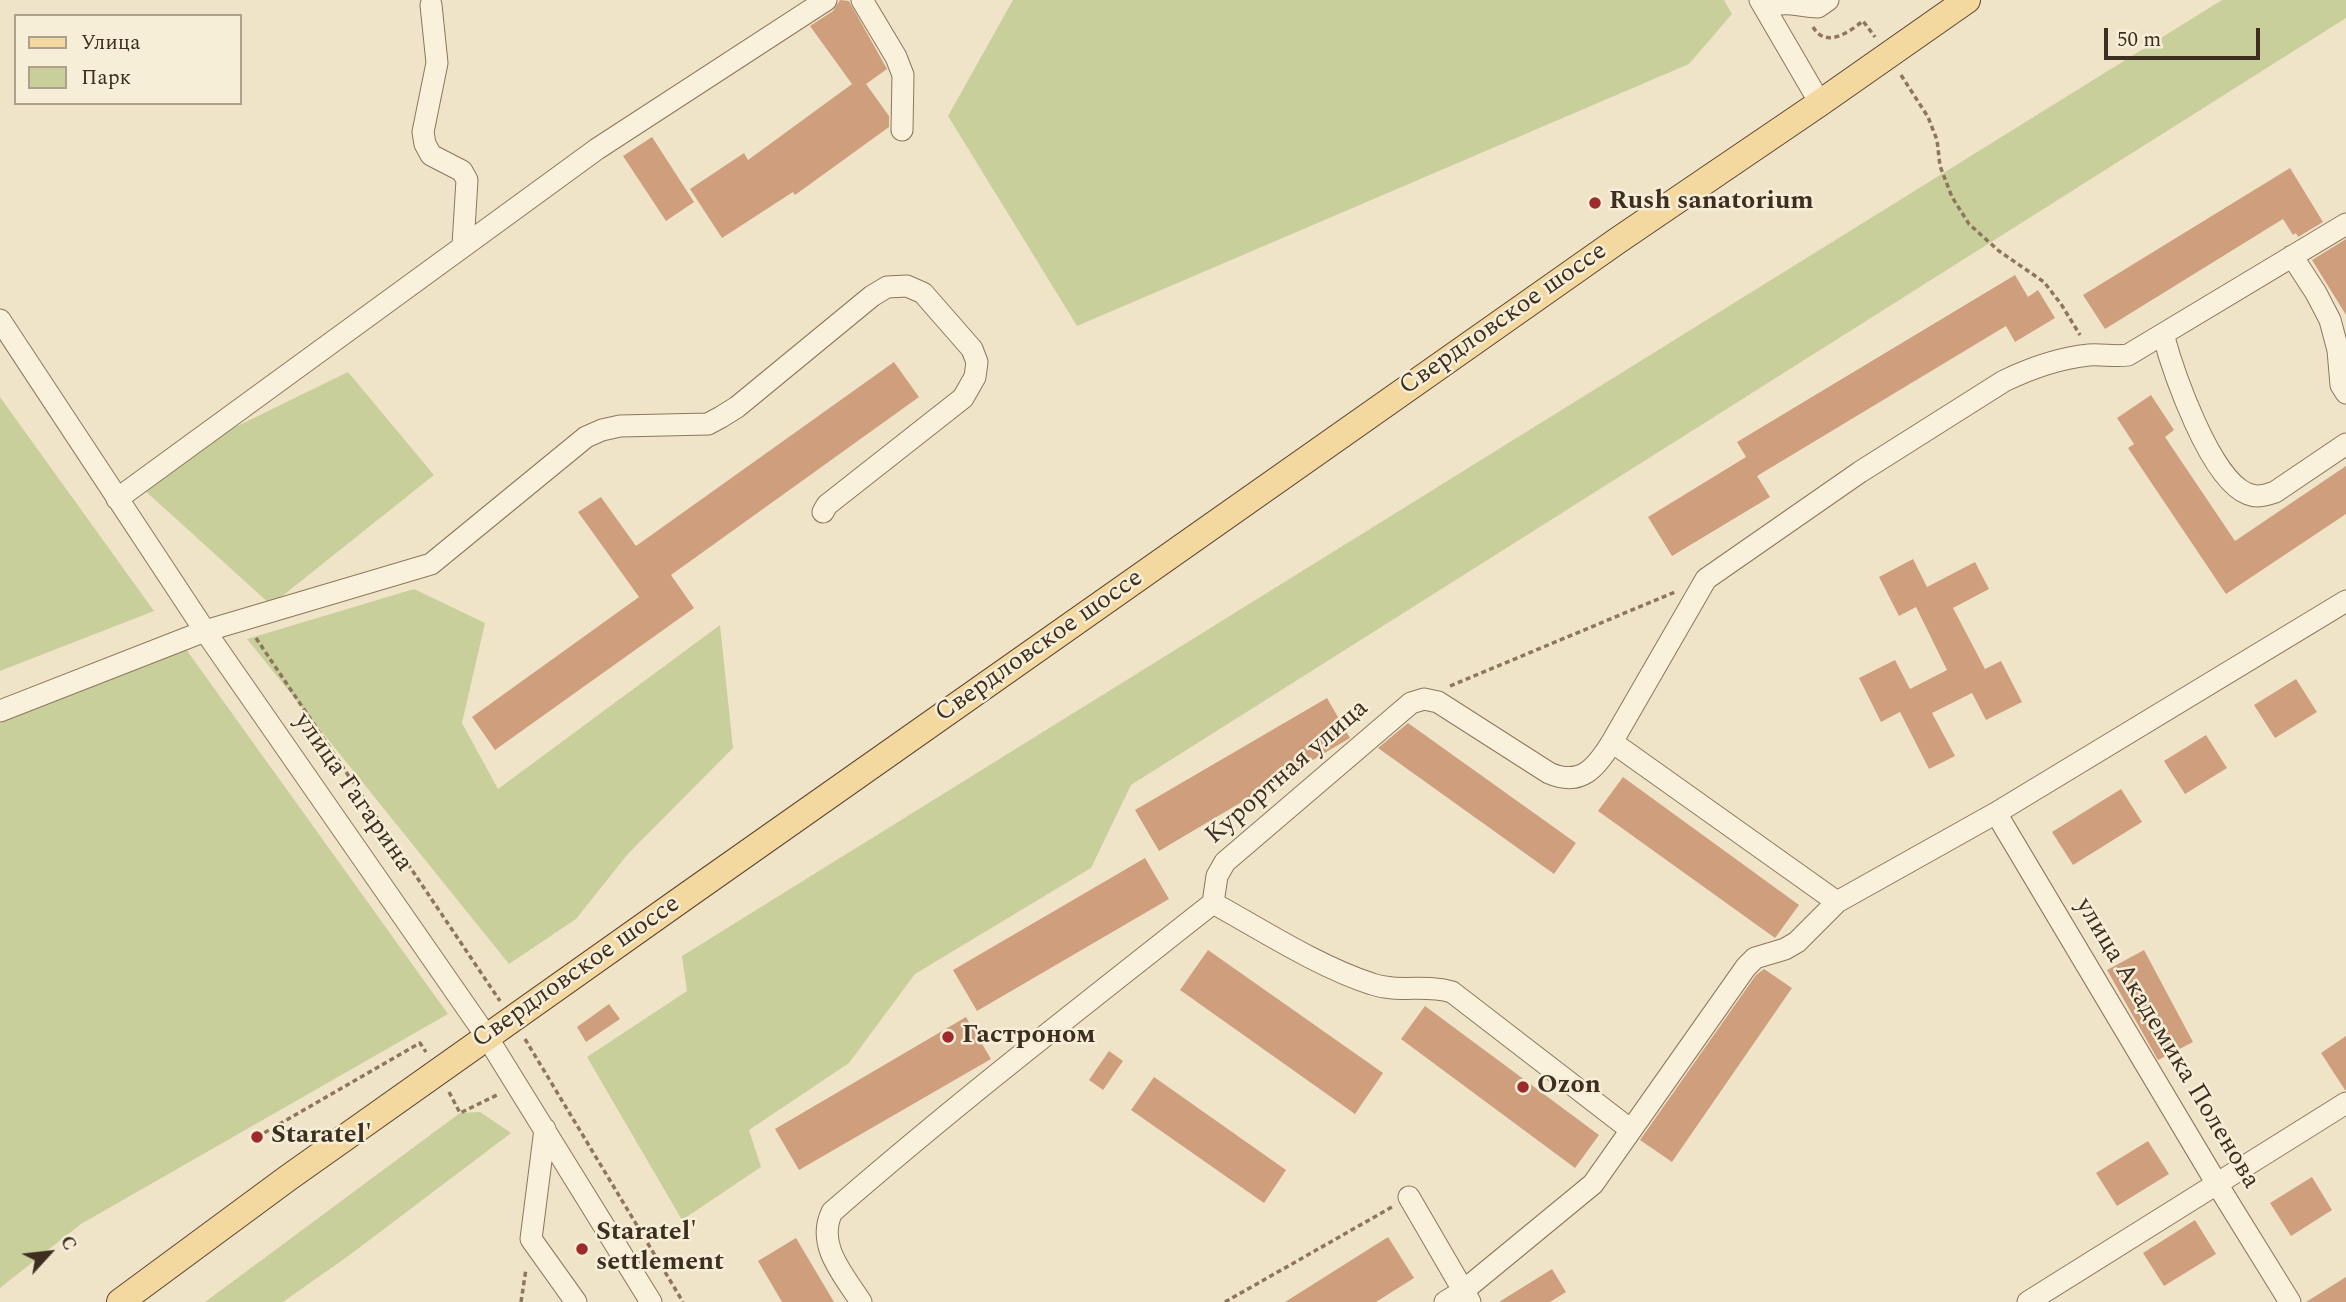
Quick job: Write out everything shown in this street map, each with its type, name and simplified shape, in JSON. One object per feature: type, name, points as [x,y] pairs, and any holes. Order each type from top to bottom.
[{"type":"main road","name":"Свердловское шоссе","points":[[120,1302],[288,1178],[512,1019],[1606,248],[1967,0]]},
{"type":"street","points":[[117,499],[597,149],[826,0]]},
{"type":"street","points":[[863,0],[896,57],[903,75],[902,130]]},
{"type":"street","points":[[1820,103],[1762,4],[1781,1],[1818,7],[1828,0]]},
{"type":"street","points":[[431,5],[437,63],[423,132],[431,155],[462,171],[467,180],[463,245]]},
{"type":"street","points":[[1837,902],[1612,743],[1706,579],[1860,472],[2004,381],[2039,366],[2092,355],[2128,355],[2346,224]]},
{"type":"street","points":[[2292,256],[2330,320],[2339,350],[2341,385],[2346,393]]},
{"type":"street","points":[[0,711],[205,631],[431,564],[586,437],[620,426],[708,424],[737,407],[872,296],[887,287],[907,286],[923,293],[972,349],[977,362],[975,377],[963,398],[827,505],[823,512]]},
{"type":"street","name":"улица Гагарина","points":[[0,320],[205,631],[487,1037],[651,1302]]},
{"type":"street","points":[[2163,334],[2175,377],[2191,415],[2230,481],[2247,494],[2261,496],[2274,492],[2346,444]]},
{"type":"street","points":[[1409,1197],[1459,1298],[1593,1184],[1755,958],[1785,949],[1797,942],[1837,902],[1996,813],[2346,601]]},
{"type":"street","name":"Курортная улица","points":[[1213,903],[1217,876],[1225,862],[1411,703],[1424,699],[1438,702],[1549,773],[1563,779],[1578,777],[1598,765],[1612,743]]},
{"type":"street","name":"улица Академика Поленова","points":[[1996,813],[2290,1302]]},
{"type":"street","points":[[861,1302],[827,1243],[826,1224],[832,1212],[902,1151],[1213,903],[1311,957],[1372,985],[1402,990],[1441,989],[1452,992],[1630,1130]]},
{"type":"street","points":[[2028,1302],[2346,1103]]},
{"type":"street","points":[[545,1129],[531,1239],[576,1302]]},
{"type":"path","points":[[1797,2],[1817,34],[1827,38],[1842,37],[1863,21],[1928,117],[1937,140],[1940,166],[1952,197],[1969,224],[1999,251],[2045,282],[2062,304],[2092,355]]},
{"type":"path","points":[[1449,687],[1706,579]]},
{"type":"path","points":[[243,619],[512,1019],[684,1302]]},
{"type":"path","points":[[1225,1302],[1409,1197]]},
{"type":"green space","points":[[1013,0],[1724,0],[1732,14],[1689,64],[1077,326],[948,116]]},
{"type":"green space","points":[[2222,0],[2346,0],[2346,18],[1131,785],[1091,868],[915,974],[849,1063],[749,1130],[761,1167],[682,1220],[587,1057],[687,991],[682,956]]},
{"type":"green space","points":[[348,372],[434,475],[271,605],[131,478]]},
{"type":"green space","points":[[0,397],[154,611],[0,671]]},
{"type":"green space","points":[[414,589],[485,623],[462,723],[498,789],[720,625],[733,748],[627,855],[576,919],[509,964],[247,639]]},
{"type":"green space","points":[[183,645],[448,1014],[81,1224],[0,1288],[0,723]]},
{"type":"green space","points":[[480,1112],[511,1133],[283,1302],[205,1302],[460,1113]]},
{"type":"building","points":[[840,0],[849,1],[887,69],[866,84],[889,116],[889,127],[795,195],[793,192],[722,238],[690,189],[744,153],[748,160],[852,84],[810,26],[833,11]]},
{"type":"building","points":[[652,137],[694,202],[666,221],[623,156]]},
{"type":"building","points":[[2290,168],[2323,222],[2298,237],[2296,233],[2293,235],[2283,219],[2105,329],[2083,295]]},
{"type":"building","points":[[2346,239],[2346,315],[2312,260]]},
{"type":"building","points":[[2015,275],[2028,297],[2038,290],[2055,318],[2015,342],[2006,326],[1757,476],[1770,497],[1672,556],[1648,517],[1746,457],[1737,442]]},
{"type":"building","points":[[894,362],[919,397],[671,575],[694,608],[495,750],[472,717],[639,597],[578,512],[601,497],[636,546]]},
{"type":"building","points":[[2151,395],[2174,430],[2165,437],[2235,541],[2346,466],[2346,514],[2226,594],[2128,448],[2134,444],[2117,418]]},
{"type":"building","points":[[1913,559],[1927,587],[1975,562],[1989,589],[1953,608],[1985,669],[2001,661],[2022,702],[1986,720],[1972,693],[1932,713],[1955,756],[1929,769],[1900,712],[1881,722],[1859,678],[1895,660],[1910,689],[1947,670],[1916,607],[1899,616],[1879,577]]},
{"type":"building","points":[[2296,679],[2317,712],[2275,738],[2254,705]]},
{"type":"building","points":[[1327,698],[1350,738],[1159,851],[1135,810]]},
{"type":"building","points":[[1408,723],[1576,843],[1554,874],[1378,748]]},
{"type":"building","points":[[2206,735],[2227,768],[2185,794],[2164,761]]},
{"type":"building","points":[[1623,777],[1799,905],[1775,938],[1598,811]]},
{"type":"building","points":[[2121,789],[2142,822],[2073,865],[2052,832]]},
{"type":"building","points":[[1145,858],[1169,899],[977,1011],[953,970]]},
{"type":"building","points":[[1208,950],[1383,1073],[1355,1114],[1180,990]]},
{"type":"building","points":[[2144,950],[2193,1042],[2158,1060],[2107,970]]},
{"type":"building","points":[[1764,969],[1792,988],[1672,1162],[1640,1140],[1756,975]]},
{"type":"building","points":[[609,1004],[620,1019],[586,1042],[577,1027]]},
{"type":"building","points":[[1425,1006],[1599,1135],[1575,1168],[1401,1039]]},
{"type":"building","points":[[966,1017],[991,1059],[799,1170],[775,1129]]},
{"type":"building","points":[[2346,1036],[2346,1090],[2345,1090],[2321,1053]]},
{"type":"building","points":[[1109,1051],[1123,1061],[1103,1090],[1089,1080]]},
{"type":"building","points":[[1154,1077],[1286,1170],[1264,1203],[1131,1110]]},
{"type":"building","points":[[2148,1141],[2169,1174],[2117,1206],[2096,1173]]},
{"type":"building","points":[[2312,1177],[2332,1210],[2291,1236],[2270,1203]]},
{"type":"building","points":[[2195,1220],[2216,1254],[2164,1286],[2143,1253]]},
{"type":"building","points":[[1388,1237],[1414,1278],[1376,1302],[1285,1302]]},
{"type":"building","points":[[796,1238],[834,1302],[782,1302],[758,1261]]},
{"type":"building","points":[[1552,1269],[1566,1292],[1550,1302],[1499,1302]]},
{"type":"building","points":[[2346,1277],[2346,1302],[2306,1302]]},
{"type":"place","name":"Rush sanatorium","points":[[1595,203]]},
{"type":"place","name":"Гастроном","points":[[948,1037]]},
{"type":"place","name":"Ozon","points":[[1523,1087]]},
{"type":"place","name":"Staratel'","points":[[257,1137]]},
{"type":"place","name":"Staratel' settlement","points":[[582,1249]]}]
